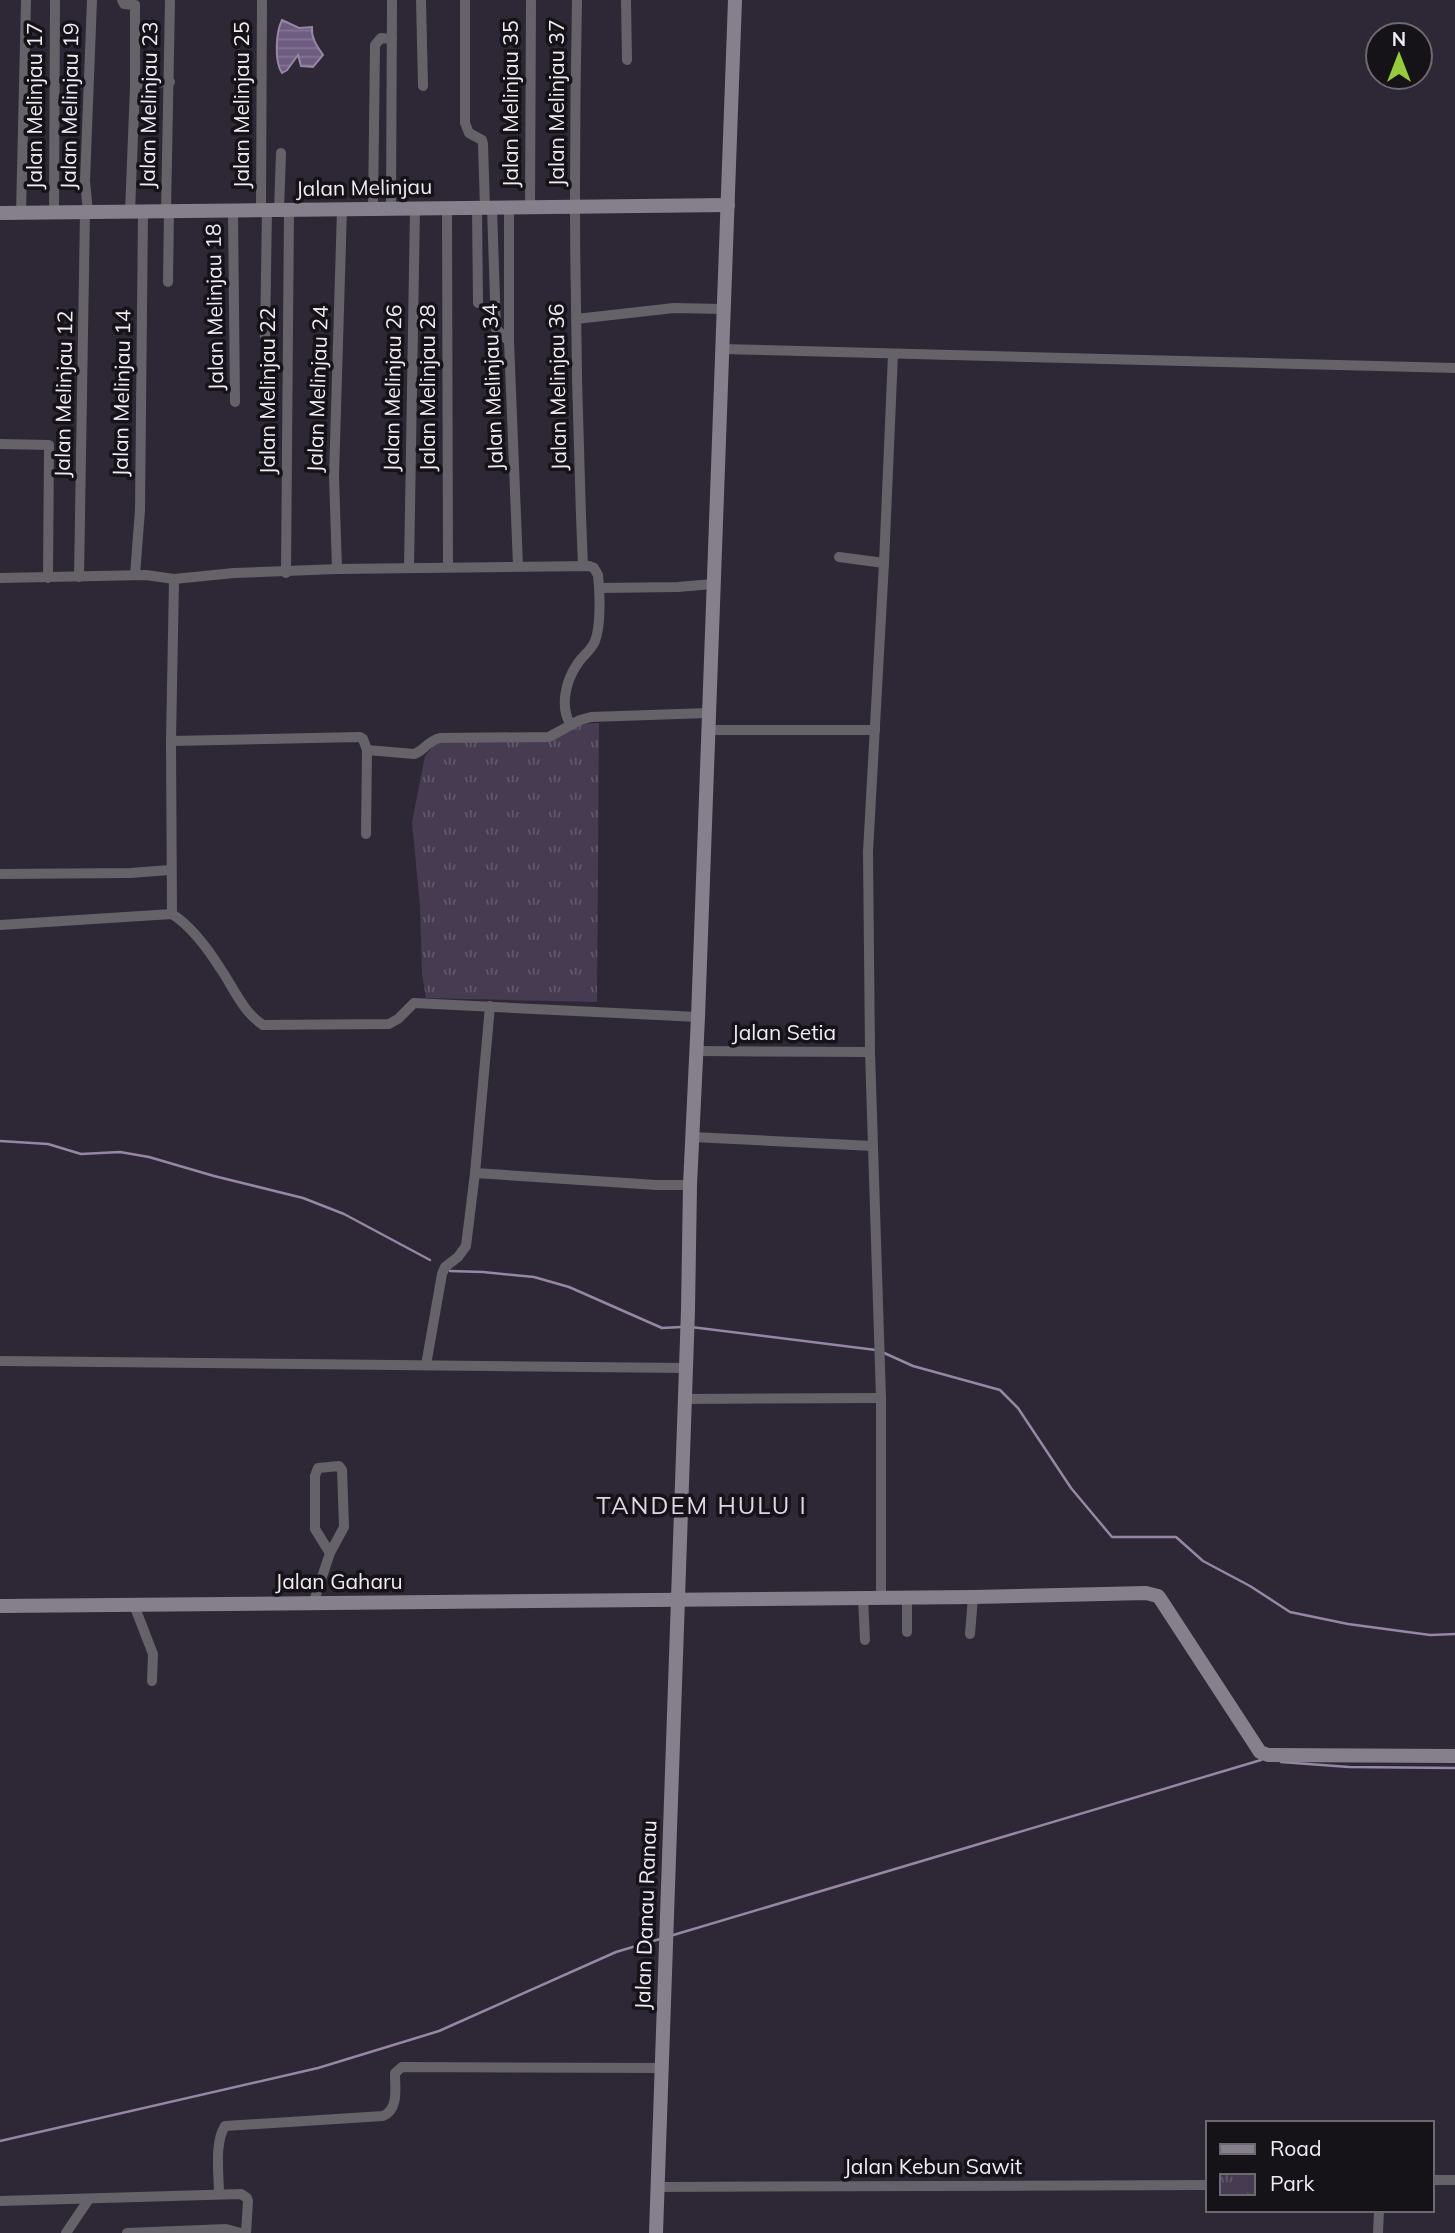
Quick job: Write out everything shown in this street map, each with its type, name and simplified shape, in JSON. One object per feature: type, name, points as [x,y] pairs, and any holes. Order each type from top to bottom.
[{"type":"street","points":[[20,213],[26,0]]},
{"type":"street","name":"Jalan Melinjau 17","points":[[54,213],[55,0]]},
{"type":"street","name":"Jalan Melinjau 19","points":[[86,212],[92,0]]},
{"type":"street","name":"Jalan Melinjau 14","points":[[122,0],[124,4],[135,5],[140,510],[135,575]]},
{"type":"street","name":"Jalan Melinjau 23","points":[[168,282],[170,0]]},
{"type":"street","name":"Jalan Melinjau 25","points":[[262,0],[274,210]]},
{"type":"street","points":[[391,209],[392,0]]},
{"type":"street","points":[[421,0],[423,86]]},
{"type":"street","points":[[465,0],[465,124],[469,133],[482,140],[483,144],[485,208],[496,329],[509,341]]},
{"type":"street","name":"Jalan Melinjau 35","points":[[530,207],[531,0]]},
{"type":"street","name":"Jalan Melinjau 37","points":[[575,207],[577,0]]},
{"type":"street","points":[[626,0],[627,60]]},
{"type":"street","name":"Jalan Danau Ranau","points":[[656,2233],[690,1185],[735,0]]},
{"type":"street","points":[[373,209],[375,45],[381,38],[392,39]]},
{"type":"street","points":[[135,86],[142,83],[170,82]]},
{"type":"street","points":[[265,337],[281,153]]},
{"type":"street","name":"Jalan Melinjau","points":[[0,213],[728,205]]},
{"type":"street","name":"Jalan Melinjau 34","points":[[509,207],[509,341],[518,566]]},
{"type":"street","name":"Jalan Melinjau 36","points":[[575,207],[577,415],[583,566]]},
{"type":"street","name":"Jalan Melinjau 28","points":[[447,208],[448,567]]},
{"type":"street","points":[[478,303],[485,208]]},
{"type":"street","name":"Jalan Melinjau 24","points":[[337,569],[334,476],[342,209]]},
{"type":"street","name":"Jalan Melinjau 26","points":[[409,568],[415,209]]},
{"type":"street","name":"Jalan Melinjau 22","points":[[274,210],[286,573]]},
{"type":"street","name":"Jalan Melinjau 18","points":[[233,211],[235,402]]},
{"type":"street","name":"Jalan Melinjau 12","points":[[79,577],[86,212]]},
{"type":"street","points":[[576,319],[674,308],[723,309]]},
{"type":"street","points":[[721,349],[1455,368]]},
{"type":"street","points":[[881,1598],[881,1398],[870,1052],[869,852],[893,354]]},
{"type":"street","points":[[0,444],[48,445],[48,578]]},
{"type":"street","points":[[839,557],[884,563]]},
{"type":"street","points":[[0,578],[135,575],[174,579],[234,573],[337,569],[518,566],[594,568],[597,571],[599,588],[594,642],[578,662],[566,685],[565,712],[571,725]]},
{"type":"street","points":[[172,914],[170,870],[174,579]]},
{"type":"street","points":[[599,588],[713,584]]},
{"type":"street","points":[[367,750],[414,754],[431,740],[549,737],[591,717],[708,713]]},
{"type":"street","points":[[708,730],[875,730]]},
{"type":"street","points":[[171,741],[355,736],[363,738],[367,750],[366,834]]},
{"type":"street","points":[[0,874],[170,870]]},
{"type":"street","points":[[0,925],[172,914],[194,934],[220,966],[246,1010],[263,1026],[377,1026],[398,1020],[414,1003],[698,1017]]},
{"type":"street","points":[[426,1366],[442,1274],[445,1267],[458,1257],[466,1246],[490,1006]]},
{"type":"street","name":"Jalan Setia","points":[[697,1051],[870,1052]]},
{"type":"street","points":[[693,1138],[873,1146]]},
{"type":"street","points":[[475,1173],[690,1185]]},
{"type":"street","points":[[0,1362],[686,1368]]},
{"type":"street","points":[[685,1399],[881,1398]]},
{"type":"street","points":[[313,1604],[330,1553],[345,1522],[342,1470],[339,1466],[318,1468],[315,1476],[314,1529],[330,1553]]},
{"type":"street","name":"Jalan Gaharu","points":[[0,1606],[1152,1594],[1161,1600],[1260,1752],[1268,1755],[1455,1756]]},
{"type":"street","points":[[970,1634],[973,1597]]},
{"type":"street","points":[[863,1598],[865,1640]]},
{"type":"street","points":[[907,1598],[907,1632]]},
{"type":"street","points":[[134,1605],[153,1654],[152,1681]]},
{"type":"street","points":[[219,2194],[219,2151],[221,2132],[225,2126],[383,2116],[392,2110],[395,2073],[402,2067],[662,2068]]},
{"type":"street","points":[[1434,2180],[1455,2180]]},
{"type":"street","name":"Jalan Kebun Sawit","points":[[657,2187],[1206,2185]]},
{"type":"street","points":[[0,2201],[241,2194],[247,2198],[246,2233]]},
{"type":"street","points":[[66,2233],[89,2199]]},
{"type":"street","points":[[1378,2212],[1378,2233]]},
{"type":"street","points":[[127,2233],[226,2229],[240,2233]]},
{"type":"green space","points":[[599,723],[597,1002],[426,998],[412,822],[425,756],[436,743],[555,738],[583,724]]},
{"type":"shaded area","points":[[282,20],[299,28],[312,27],[313,38],[323,55],[313,67],[301,66],[298,55],[282,73],[277,46]]},
{"type":"waterway","points":[[0,1141],[48,1144],[81,1154],[120,1152],[149,1157],[303,1198],[344,1214],[430,1260]]},
{"type":"waterway","points":[[450,1271],[534,1277],[569,1287],[662,1328],[681,1327]]},
{"type":"waterway","points":[[691,1327],[876,1350]]},
{"type":"waterway","points":[[882,1352],[913,1366],[1000,1390],[1018,1408],[1071,1488],[1112,1537],[1176,1537],[1203,1561],[1250,1586],[1290,1612],[1348,1624],[1430,1635],[1455,1634]]},
{"type":"waterway","points":[[670,1936],[1261,1760]]},
{"type":"waterway","points":[[1281,1762],[1349,1767],[1455,1768]]},
{"type":"waterway","points":[[0,2141],[318,2068],[439,2031],[616,1952],[660,1939]]},
{"type":"district","name":"TANDEM HULU I","points":[[702,1506]]}]
